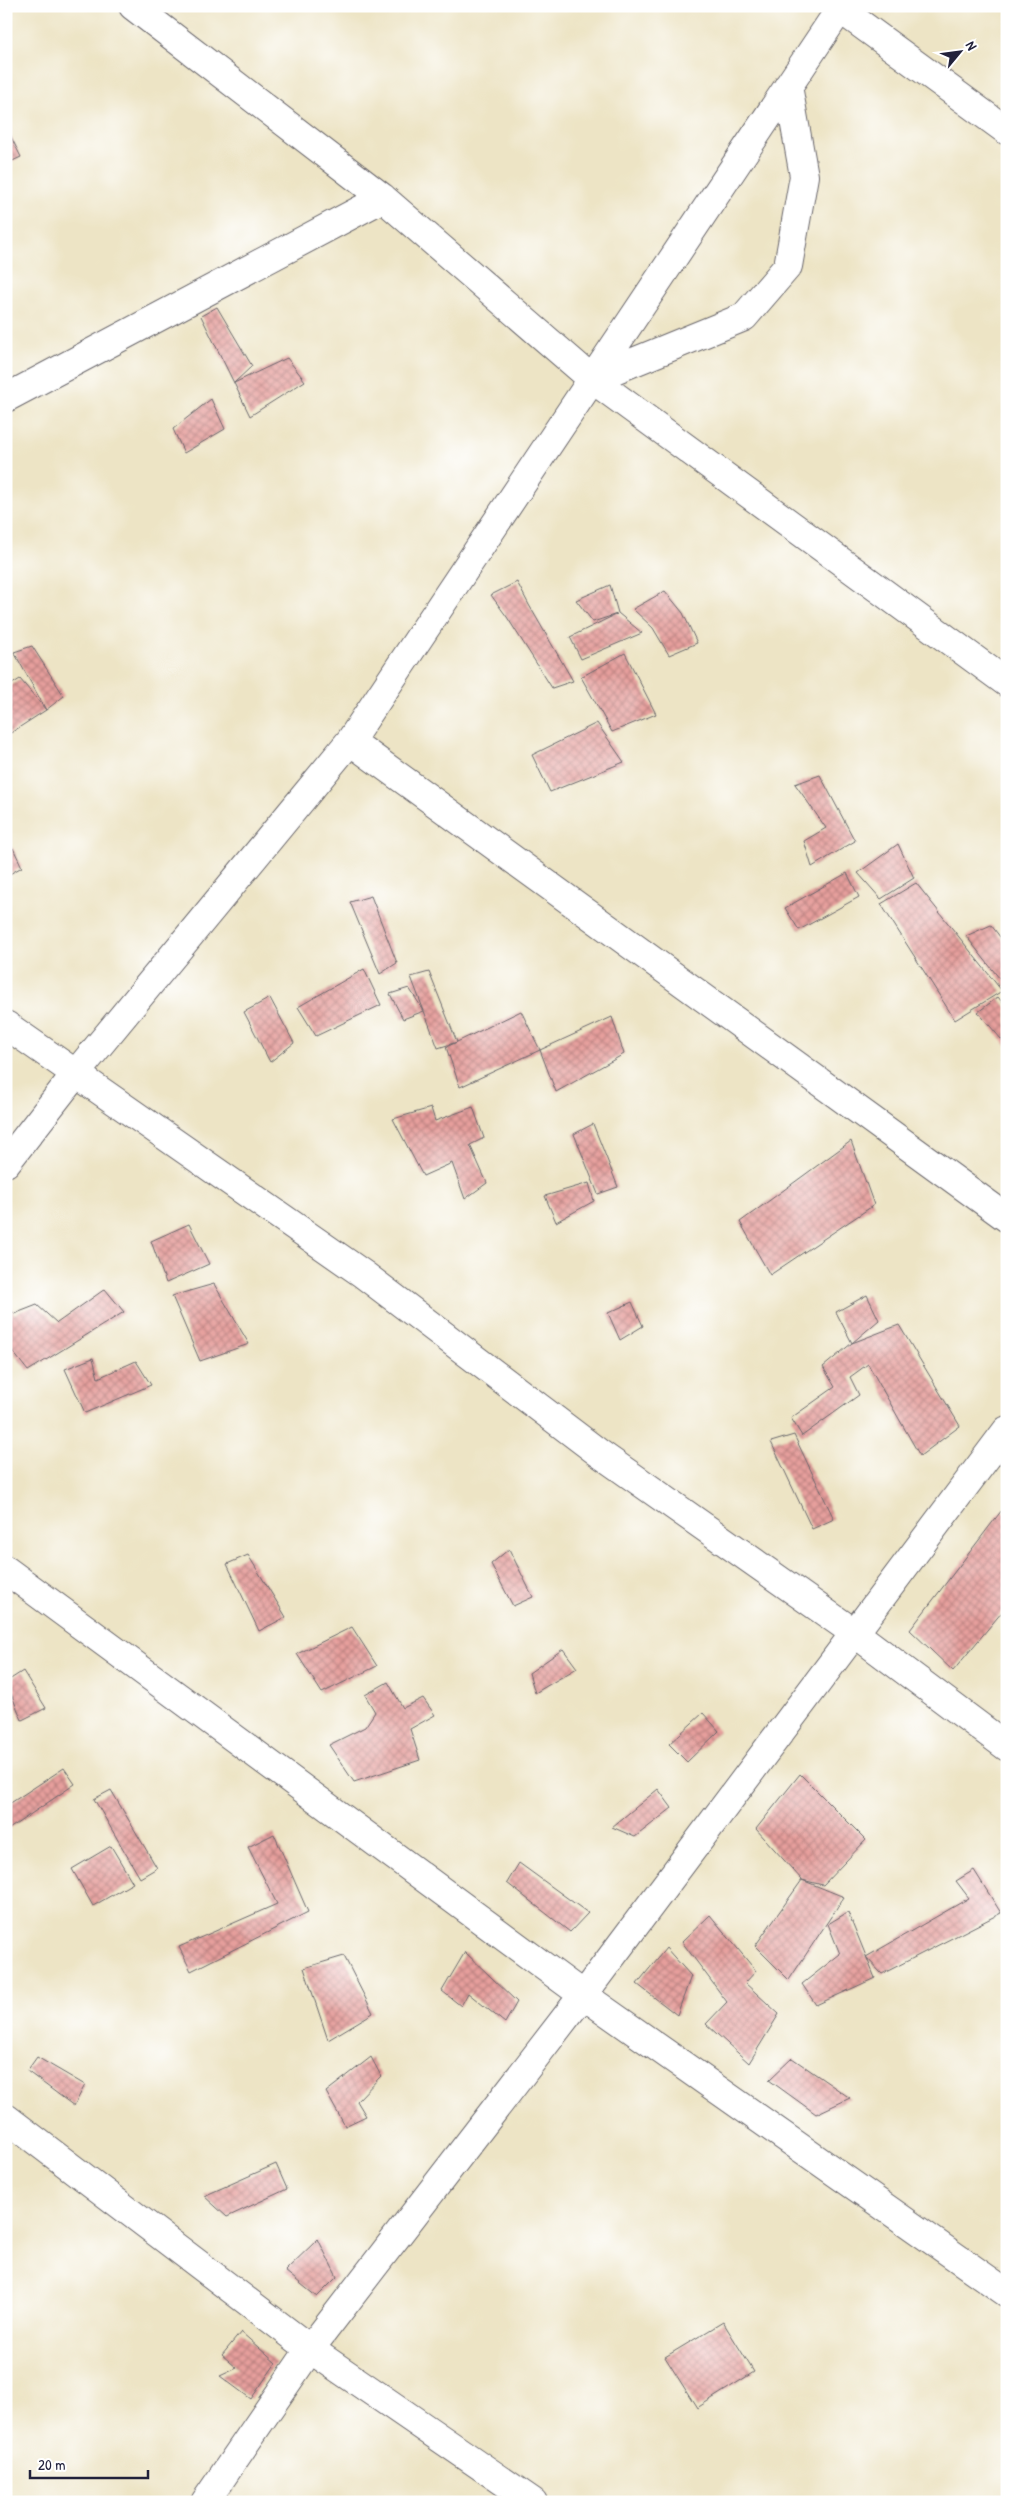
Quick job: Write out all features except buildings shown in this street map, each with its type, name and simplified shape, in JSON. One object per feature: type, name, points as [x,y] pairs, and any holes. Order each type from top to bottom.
[{"type":"street","points":[[133,6],[383,198],[592,379],[1007,683]]},
{"type":"street","points":[[6,1163],[77,1072],[350,740],[839,7],[1007,131]]},
{"type":"street","points":[[592,379],[744,317],[788,266],[804,176],[788,86]]},
{"type":"street","points":[[6,398],[383,198]]},
{"type":"street","points":[[350,740],[1007,1218]]},
{"type":"street","points":[[6,1025],[77,1072],[363,1274],[599,1453],[856,1634],[1007,1748]]},
{"type":"street","points":[[204,2502],[310,2349],[583,1995],[856,1634],[1007,1430]]},
{"type":"street","points":[[6,1570],[583,1995],[1007,2293]]},
{"type":"street","points":[[6,2118],[310,2349],[533,2502]]}]
